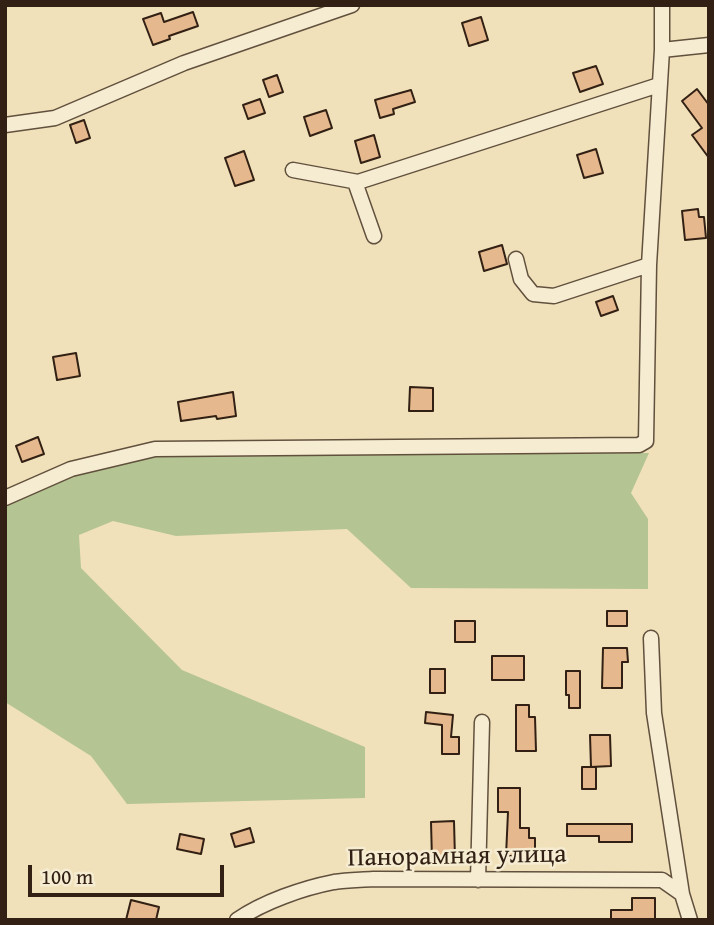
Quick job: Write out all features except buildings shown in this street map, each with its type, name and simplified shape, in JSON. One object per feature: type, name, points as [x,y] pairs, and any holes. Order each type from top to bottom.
[{"type":"street","points":[[5,125],[55,118],[184,63],[352,5]]},
{"type":"street","points":[[5,498],[71,469],[155,449],[639,445],[646,440],[649,265],[662,50],[662,5]]},
{"type":"street","points":[[662,50],[709,45]]},
{"type":"street","points":[[293,170],[358,182],[659,85]]},
{"type":"street","points":[[355,182],[374,236]]},
{"type":"street","points":[[516,259],[521,279],[533,294],[554,296],[649,265]]},
{"type":"street","points":[[651,638],[654,713],[682,894],[690,920]]},
{"type":"street","points":[[478,880],[482,722]]},
{"type":"street","name":"Панорамная улица","points":[[237,920],[250,911],[299,892],[335,882],[373,879],[662,880],[682,894]]},
{"type":"green space","points":[[649,453],[631,493],[648,519],[648,589],[411,588],[347,529],[176,536],[113,521],[79,535],[81,568],[182,670],[365,747],[365,798],[127,804],[91,756],[5,702],[5,505],[74,476],[155,457]]}]
